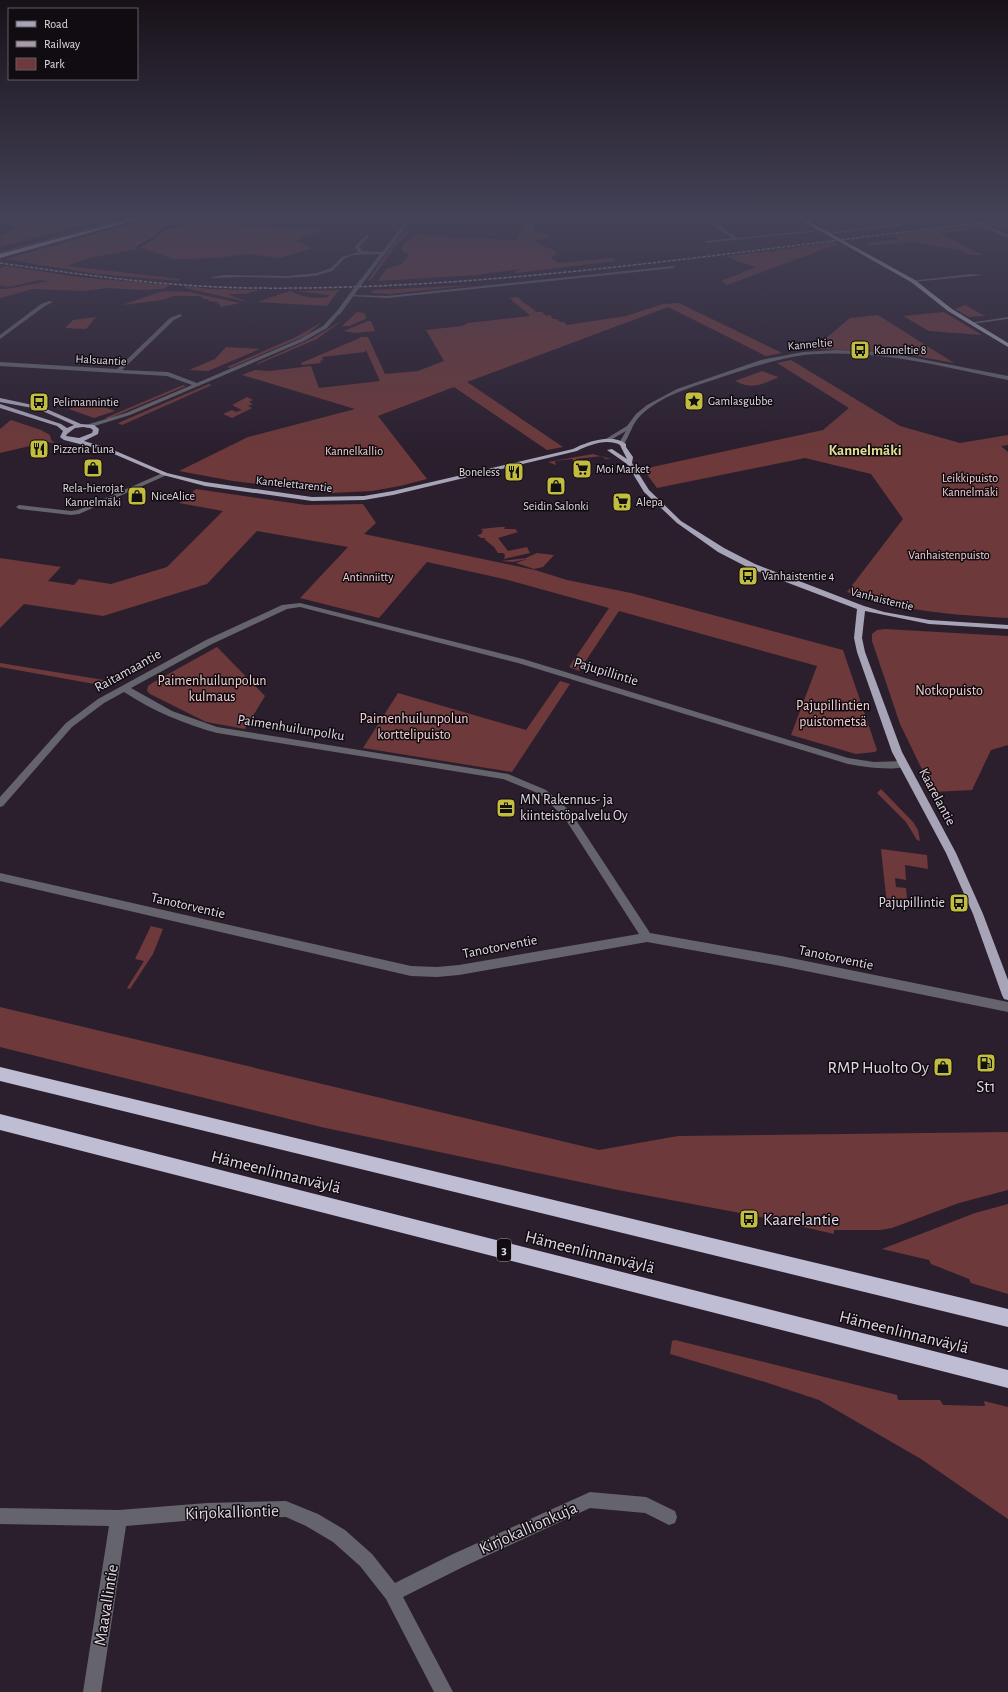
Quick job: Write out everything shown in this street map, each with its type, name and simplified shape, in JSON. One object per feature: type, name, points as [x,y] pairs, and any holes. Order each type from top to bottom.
[{"type":"highway","name":"Hämeenlinnanväylä","points":[[0,1074],[1004,1317]]},
{"type":"highway","name":"Hämeenlinnanväylä","points":[[0,1122],[1008,1379]]},
{"type":"main road","points":[[929,294],[950,310],[1008,345]]},
{"type":"main road","points":[[0,400],[40,408],[81,426]]},
{"type":"main road","points":[[0,406],[56,424],[66,430]]},
{"type":"main road","points":[[88,426],[81,426],[66,430],[62,435],[63,437],[74,440],[94,434]]},
{"type":"main road","name":"Kantelettarentie","points":[[88,426],[95,428],[94,434],[109,450]]},
{"type":"main road","name":"Kantelettarentie","points":[[74,440],[109,450],[165,474],[205,484],[312,499],[364,498],[393,493],[575,450],[606,445]]},
{"type":"main road","points":[[606,445],[622,445]]},
{"type":"main road","points":[[606,445],[622,445]]},
{"type":"main road","name":"Vanhaistentie","points":[[606,445],[629,464],[646,491],[678,522],[721,550],[752,566],[861,608],[929,622],[1008,627]]},
{"type":"main road","name":"Vanhaistentie","points":[[622,445],[630,457],[629,464]]},
{"type":"main road","name":"Kaarelantie","points":[[861,608],[858,638],[861,652],[903,764],[951,852],[978,914],[1008,995]]},
{"type":"street","points":[[88,426],[128,414],[310,336],[325,327],[351,296],[382,297],[418,294]]},
{"type":"street","points":[[0,336],[43,305],[51,302]]},
{"type":"street","points":[[118,371],[172,319],[180,315]]},
{"type":"street","points":[[972,323],[1008,318]]},
{"type":"street","name":"Kanneltie","points":[[606,445],[629,427],[638,415],[648,406],[679,390],[761,362],[803,354],[836,352],[885,354],[1008,378]]},
{"type":"street","name":"Halsuantie","points":[[0,364],[168,374],[198,385]]},
{"type":"street","points":[[94,434],[128,414]]},
{"type":"street","name":"Kanneltie","points":[[622,445],[629,431],[629,427]]},
{"type":"street","points":[[19,507],[71,513],[79,512],[165,474]]},
{"type":"street","name":"Raitamaantie","points":[[0,803],[69,725],[101,701],[209,642],[285,608],[300,605]]},
{"type":"street","name":"Pajupillintie","points":[[300,605],[520,661],[848,761],[874,765],[903,764]]},
{"type":"street","name":"Paimenhuilunpolku","points":[[124,688],[162,710],[196,725],[216,730],[504,776],[543,792],[567,814],[647,937]]},
{"type":"street","name":"Tanotorventie","points":[[0,877],[152,913],[411,971],[437,972],[459,970],[647,937],[781,961],[1008,1007]]},
{"type":"street","name":"Kirjokallionkuja","points":[[392,1593],[458,1560],[590,1500],[646,1505],[669,1517]]},
{"type":"street","name":"Kirjokalliontie","points":[[0,1516],[119,1518],[207,1511],[286,1509],[312,1520],[339,1536],[366,1560],[392,1593],[444,1692]]},
{"type":"street","name":"Maavallintie","points":[[92,1692],[119,1518]]},
{"type":"green space","points":[[0,294],[15,294],[0,298]]},
{"type":"green space","points":[[154,294],[198,294],[240,303],[221,307],[217,302],[208,301],[209,299],[202,299],[203,298],[200,296],[174,296],[162,300],[122,305]]},
{"type":"green space","points":[[212,294],[245,294],[227,294],[248,302]]},
{"type":"green space","points":[[281,294],[297,294],[318,298],[328,297],[329,295],[320,294],[336,294],[327,306],[257,302]]},
{"type":"green space","name":"Kannelkallio","points":[[518,297],[536,312],[542,312],[546,316],[550,315],[553,319],[564,322],[567,325],[626,316],[663,304],[679,303],[782,353],[766,356],[668,307],[467,382],[563,447],[547,450],[454,387],[378,416],[427,479],[372,491],[332,493],[233,481],[179,471],[248,437],[355,409],[242,375],[255,370],[270,371],[311,366],[319,388],[380,381],[366,350],[365,352],[322,357],[323,360],[320,361],[321,363],[302,365],[301,363],[360,338],[359,337],[368,337],[385,374],[418,371],[444,361],[426,330],[462,326],[468,323],[530,316],[510,298]]},
{"type":"green space","points":[[965,305],[985,316],[969,317],[955,309]]},
{"type":"green space","points":[[357,312],[364,313],[366,317],[365,319],[349,326],[342,326]]},
{"type":"green space","points":[[944,312],[982,335],[929,331],[903,316]]},
{"type":"green space","points":[[878,315],[954,363],[888,351],[813,349],[850,318]]},
{"type":"green space","points":[[96,317],[86,329],[65,328],[73,320]]},
{"type":"green space","points":[[343,320],[317,339],[256,365],[313,338]]},
{"type":"green space","points":[[371,321],[375,331],[355,333],[344,331]]},
{"type":"green space","points":[[322,322],[307,335],[230,368],[227,367],[296,337]]},
{"type":"green space","points":[[226,347],[260,349],[208,371],[189,370],[215,359]]},
{"type":"green space","name":"Vanhaistenpuisto","points":[[791,360],[900,426],[960,443],[1008,435],[1008,445],[1001,446],[1008,452],[1008,618],[907,608],[887,604],[847,592],[903,519],[871,474],[805,458],[657,488],[643,469],[823,430],[849,408],[777,363]]},
{"type":"green space","points":[[762,371],[778,377],[756,386],[741,384],[735,381]]},
{"type":"green space","points":[[209,384],[212,385],[122,425],[118,423]]},
{"type":"green space","points":[[183,385],[186,386],[108,419],[105,418]]},
{"type":"green space","points":[[247,397],[253,400],[249,402],[253,404],[248,406],[252,408],[232,418],[223,414],[232,410],[236,412],[242,410],[232,405]]},
{"type":"green space","points":[[83,399],[115,411],[94,418],[69,409]]},
{"type":"green space","points":[[11,420],[41,430],[50,435],[51,440],[55,443],[37,441],[34,445],[0,453],[0,429]]},
{"type":"green space","points":[[593,454],[601,456],[576,459],[577,462],[572,459],[555,461],[556,465],[548,462]]},
{"type":"green space","points":[[196,489],[306,505],[363,504],[376,523],[364,534],[535,570],[567,580],[631,593],[843,650],[877,750],[875,752],[856,754],[791,735],[817,666],[619,611],[579,671],[569,667],[609,608],[504,579],[427,562],[379,618],[300,598],[348,547],[257,531],[207,584],[103,616],[24,604],[0,628],[0,558],[61,567],[48,581],[74,585],[79,579],[111,584],[167,567],[223,511],[179,503]]},
{"type":"green space","points":[[505,527],[504,529],[515,529],[518,532],[498,538],[508,551],[527,547],[530,553],[504,559],[505,555],[503,553],[498,553],[494,547],[484,539],[486,538],[481,538],[477,535],[481,534],[483,531],[481,529]]},
{"type":"green space","points":[[537,553],[554,555],[543,567],[534,569],[516,563],[527,559],[513,562],[501,561],[526,558]]},
{"type":"green space","name":"Notkopuisto","points":[[885,629],[1008,636],[1008,745],[991,750],[972,790],[933,792],[900,724],[872,641],[872,634],[877,630]]},
{"type":"green space","name":"Paimenhuilunpolun kulmaus","points":[[217,647],[265,696],[245,729],[206,722],[150,694],[147,691],[148,686],[152,683]]},
{"type":"green space","points":[[0,663],[104,680],[100,685],[0,667]]},
{"type":"green space","name":"Paimenhuilunpolun korttelipuisto","points":[[560,681],[570,684],[512,772],[363,748],[398,693],[526,730]]},
{"type":"green space","points":[[881,789],[913,822],[918,830],[920,841],[917,840],[906,822],[877,793]]},
{"type":"green space","points":[[881,849],[927,855],[928,869],[905,865],[906,880],[895,878],[896,887],[906,888],[908,909],[887,905]]},
{"type":"green space","points":[[151,926],[163,929],[153,954],[130,989],[127,988],[144,961],[135,959]]},
{"type":"green space","points":[[0,1007],[599,1150],[678,1136],[1008,1132],[1008,1190],[959,1203],[892,1228],[880,1230],[834,1230],[834,1234],[756,1216],[618,1190],[321,1127],[0,1047]]},
{"type":"green space","points":[[1008,1204],[1008,1294],[971,1283],[969,1279],[931,1264],[929,1260],[882,1249],[975,1213]]},
{"type":"green space","points":[[675,1340],[897,1395],[898,1400],[940,1400],[943,1405],[985,1406],[984,1401],[1008,1407],[1008,1519],[921,1459],[819,1400],[765,1382],[670,1354],[672,1341]]},
{"type":"place","name":"Kanneltie 8","points":[[860,350]]},
{"type":"place","name":"Gamlasgubbe","points":[[694,401]]},
{"type":"place","name":"Pelimannintie","points":[[39,402]]},
{"type":"place","name":"Pizzeria Luna","points":[[39,449]]},
{"type":"place","name":"Rela-hierojat Kannelmäki","points":[[93,468]]},
{"type":"place","name":"Moi Market","points":[[582,469]]},
{"type":"place","name":"Boneless","points":[[514,472]]},
{"type":"place","name":"Seidin Salonki","points":[[556,486]]},
{"type":"place","name":"NiceAlice","points":[[137,496]]},
{"type":"place","name":"Alepa","points":[[622,502]]},
{"type":"place","name":"Vanhaistentie 4","points":[[748,576]]},
{"type":"place","name":"MN Rakennus- ja kiinteistöpalvelu Oy","points":[[506,808]]},
{"type":"place","name":"Pajupillintie","points":[[959,903]]},
{"type":"place","name":"St1","points":[[986,1063]]},
{"type":"place","name":"RMP Huolto Oy","points":[[943,1067]]},
{"type":"place","name":"Kaarelantie","points":[[749,1219]]},
{"type":"district","name":"Kannelmäki","points":[[865,450]]},
{"type":"park label","name":"Leikkipuisto Kannelmäki","points":[[970,485]]},
{"type":"park label","name":"Antinniitty","points":[[368,577]]},
{"type":"park label","name":"Pajupillintien puistometsä","points":[[833,714]]}]
